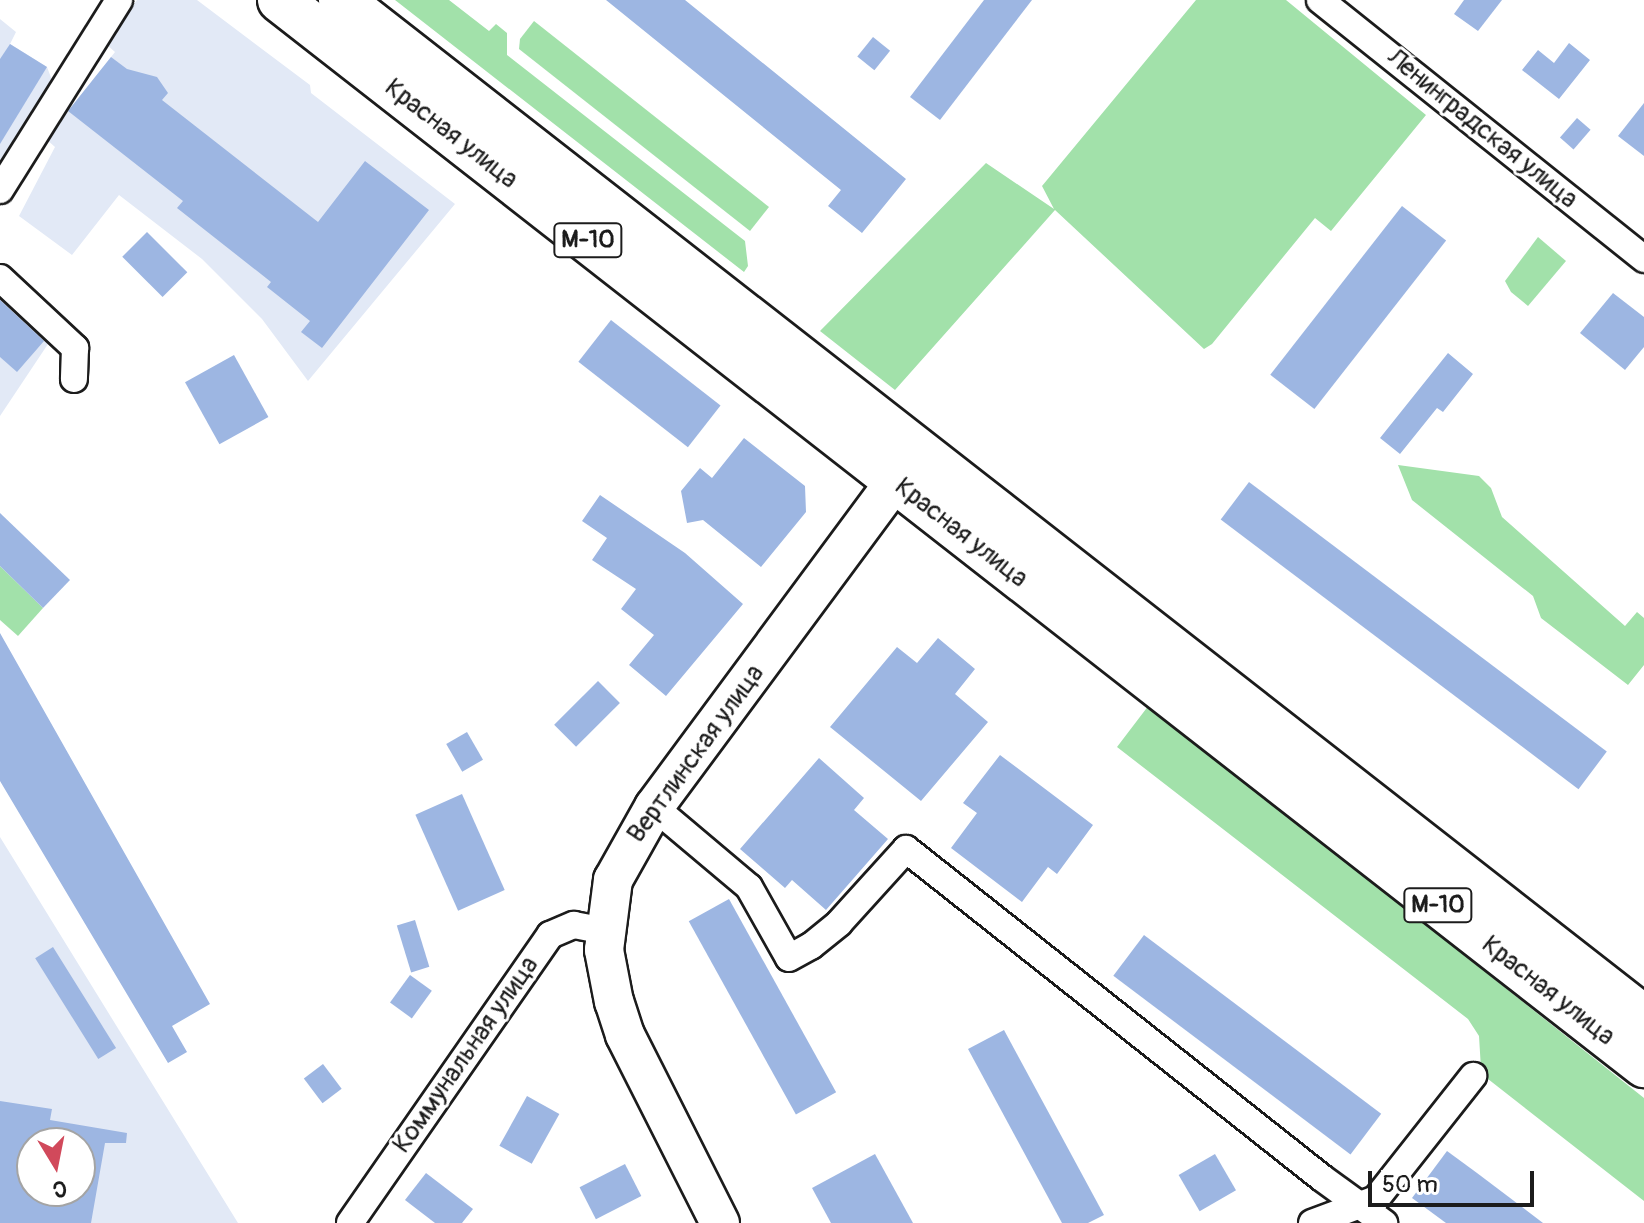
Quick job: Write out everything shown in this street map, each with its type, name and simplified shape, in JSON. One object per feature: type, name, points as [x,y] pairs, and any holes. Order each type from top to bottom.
[{"type":"highway","name":"Красная улица","points":[[280,0],[1644,1018]]},
{"type":"highway","name":"Красная улица","points":[[341,0],[907,466],[1644,1065]]},
{"type":"main road","name":"Вертлинская улица","points":[[720,1223],[625,1035],[607,972],[605,931],[613,880],[654,807],[907,466]]},
{"type":"street","points":[[0,190],[119,0]]},
{"type":"street","name":"Ленинградская улица","points":[[1320,0],[1644,259]]},
{"type":"street","points":[[0,278],[75,348],[74,379]]},
{"type":"street","points":[[654,807],[749,887],[789,958],[811,946],[839,923],[906,849],[1384,1223]]},
{"type":"street","name":"Коммунальная улица","points":[[350,1223],[550,935],[574,925],[605,931]]},
{"type":"street","points":[[1312,1223],[1326,1215],[1376,1199],[1473,1076]]},
{"type":"shaded area","points":[[137,0],[197,0],[310,85],[311,93],[455,204],[308,381],[262,319],[202,259],[119,195],[72,255],[19,216],[55,147],[46,139],[115,52],[106,44]]},
{"type":"shaded area","points":[[0,19],[16,32],[10,44],[47,67],[52,80],[0,164]]},
{"type":"shaded area","points":[[0,292],[52,338],[0,416]]},
{"type":"shaded area","points":[[0,837],[238,1223],[0,1223]]},
{"type":"green space","points":[[395,0],[449,0],[489,31],[496,24],[507,33],[507,55],[745,241],[748,266],[744,272]]},
{"type":"green space","points":[[1196,0],[1286,0],[1426,115],[1331,231],[1315,218],[1212,344],[1204,349],[1055,210],[895,390],[820,331],[986,163],[1054,209],[1042,186]]},
{"type":"green space","points":[[534,21],[769,207],[750,231],[519,49],[520,39]]},
{"type":"green space","points":[[1538,237],[1566,261],[1528,306],[1511,292],[1505,281]]},
{"type":"green space","points":[[1398,465],[1479,476],[1491,488],[1502,517],[1625,626],[1637,612],[1644,618],[1644,665],[1628,685],[1541,618],[1533,596],[1412,500]]},
{"type":"green space","points":[[0,566],[43,608],[18,636],[0,620]]},
{"type":"green space","points":[[1149,705],[1644,1098],[1644,1201],[1488,1079],[1481,1069],[1479,1036],[1468,1019],[1117,747]]},
{"type":"building","points":[[606,0],[685,0],[906,179],[862,233],[828,206],[841,190]]},
{"type":"building","points":[[984,0],[1032,0],[940,120],[910,97]]},
{"type":"building","points":[[1464,0],[1502,0],[1478,31],[1454,14]]},
{"type":"building","points":[[873,37],[890,51],[874,70],[857,56]]},
{"type":"building","points":[[1569,43],[1590,60],[1559,99],[1522,70],[1538,50],[1554,63]]},
{"type":"building","points":[[10,44],[47,67],[0,144],[0,59]]},
{"type":"building","points":[[111,57],[127,69],[157,77],[168,93],[162,100],[318,222],[365,161],[429,210],[322,348],[301,332],[310,321],[267,287],[271,282],[177,208],[183,201],[68,111]]},
{"type":"building","points":[[1644,103],[1644,156],[1618,136]]},
{"type":"building","points":[[1577,118],[1591,130],[1574,149],[1560,138]]},
{"type":"building","points":[[1402,206],[1446,240],[1314,409],[1270,375]]},
{"type":"building","points":[[147,232],[187,272],[163,297],[122,257]]},
{"type":"building","points":[[1613,293],[1644,317],[1644,347],[1625,370],[1580,333]]},
{"type":"building","points":[[0,300],[44,341],[17,372],[0,357]]},
{"type":"building","points":[[611,320],[721,406],[688,447],[578,362]]},
{"type":"building","points":[[1448,353],[1473,374],[1443,412],[1437,408],[1400,454],[1380,438]]},
{"type":"building","points":[[234,355],[268,417],[219,444],[185,382]]},
{"type":"building","points":[[744,438],[805,486],[806,512],[761,567],[703,520],[687,523],[681,491],[700,468],[712,478]]},
{"type":"building","points":[[1249,482],[1607,752],[1579,789],[1221,520]]},
{"type":"building","points":[[600,495],[685,553],[743,604],[666,696],[629,665],[654,635],[621,609],[636,589],[592,560],[607,538],[582,521]]},
{"type":"building","points":[[0,513],[70,580],[43,608],[0,566]]},
{"type":"building","points":[[0,633],[210,1004],[172,1026],[187,1052],[168,1063],[0,781]]},
{"type":"building","points":[[938,638],[975,669],[955,694],[988,722],[921,801],[830,727],[897,647],[917,663]]},
{"type":"building","points":[[598,681],[620,703],[576,747],[554,725]]},
{"type":"building","points":[[467,732],[483,760],[462,772],[446,744]]},
{"type":"building","points":[[1000,755],[1093,825],[1057,874],[1048,867],[1022,902],[951,848],[977,813],[963,803]]},
{"type":"building","points":[[819,758],[864,798],[854,810],[888,839],[826,910],[792,880],[785,888],[740,849]]},
{"type":"building","points":[[462,794],[505,890],[458,911],[415,815]]},
{"type":"building","points":[[729,899],[836,1092],[796,1115],[689,921]]},
{"type":"building","points":[[415,920],[429,967],[411,972],[397,926]]},
{"type":"building","points":[[1144,935],[1381,1114],[1351,1154],[1113,976]]},
{"type":"building","points":[[53,947],[116,1048],[98,1059],[35,958]]},
{"type":"building","points":[[410,975],[432,991],[412,1018],[390,1003]]},
{"type":"building","points":[[1004,1030],[1104,1215],[1088,1223],[1062,1223],[968,1049]]},
{"type":"building","points":[[323,1064],[342,1089],[322,1103],[304,1078]]},
{"type":"building","points":[[527,1096],[559,1114],[532,1164],[499,1146]]},
{"type":"building","points":[[0,1101],[52,1109],[50,1120],[91,1127],[16,1127],[16,1207],[94,1207],[91,1223],[0,1223]]},
{"type":"building","points":[[96,1128],[127,1133],[126,1143],[105,1143],[96,1194]]},
{"type":"building","points":[[1447,1151],[1543,1223],[1446,1223],[1412,1198]]},
{"type":"building","points":[[875,1154],[913,1223],[831,1223],[812,1188]]},
{"type":"building","points":[[1215,1154],[1236,1190],[1200,1211],[1179,1175]]},
{"type":"building","points":[[625,1164],[641,1196],[596,1219],[580,1187]]},
{"type":"building","points":[[426,1173],[473,1209],[462,1223],[435,1223],[405,1200]]}]
